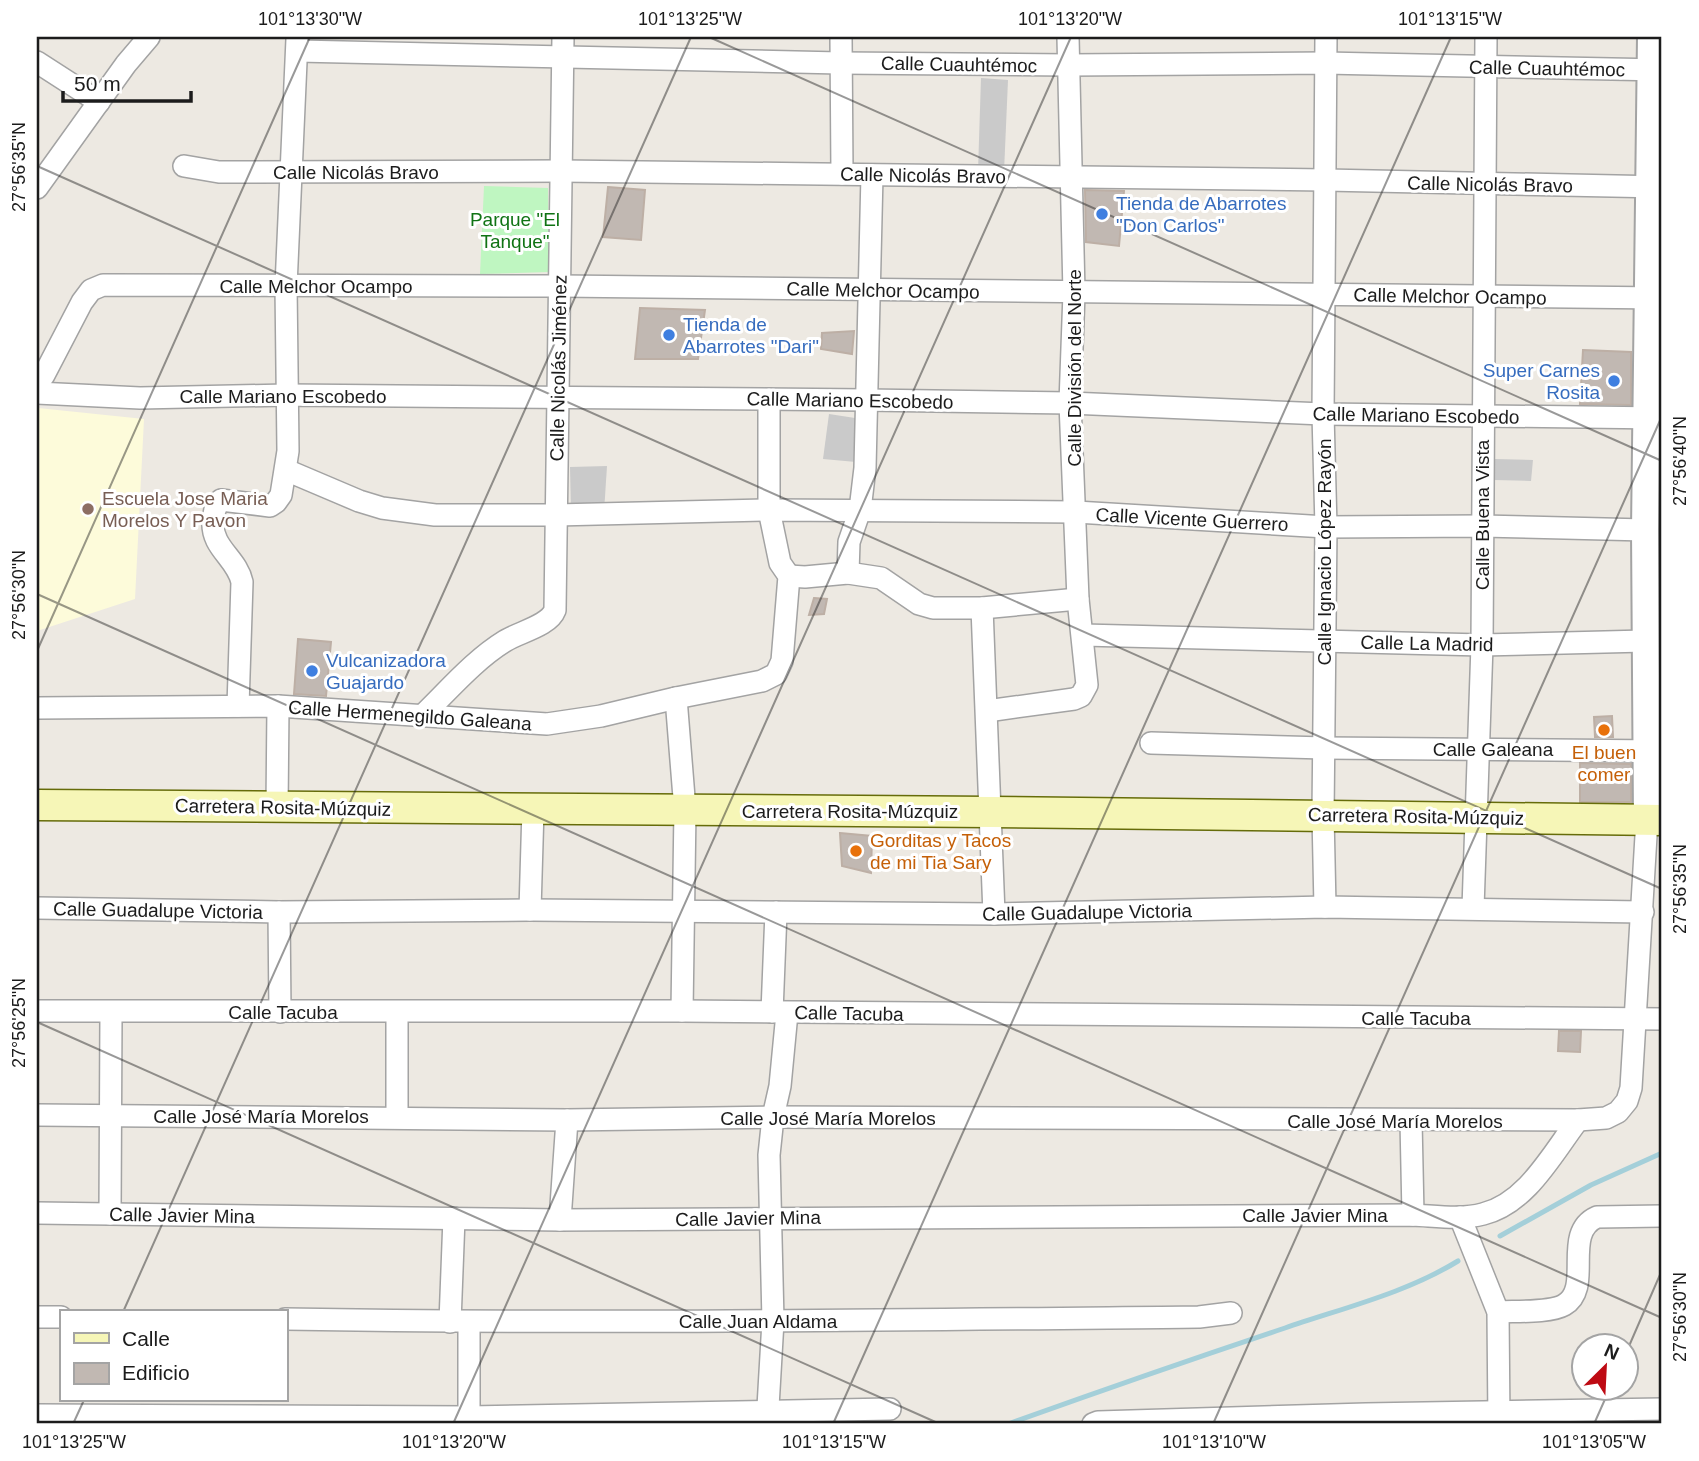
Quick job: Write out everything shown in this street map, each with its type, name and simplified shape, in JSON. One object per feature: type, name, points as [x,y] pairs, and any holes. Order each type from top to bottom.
[{"type":"main road","name":"Carretera Rosita-Múzquiz","points":[[37,805],[1654,819]]},
{"type":"street","points":[[37,188],[126,64],[149,37]]},
{"type":"street","points":[[841,37],[842,174]]},
{"type":"street","name":"Calle División del Norte","points":[[987,711],[1081,696],[1087,685],[1078,599],[1070,404],[1074,293],[1068,37]]},
{"type":"street","name":"Calle Ignacio López Rayón","points":[[1325,907],[1323,815],[1326,527],[1323,414],[1326,37]]},
{"type":"street","name":"Calle Buena Vista","points":[[1473,908],[1482,645],[1486,37]]},
{"type":"street","points":[[1635,1019],[1643,912],[1654,819],[1653,751],[1644,641],[1645,530],[1655,418],[1657,69],[1651,37]]},
{"type":"street","points":[[238,706],[242,582],[240,573],[218,545],[214,534],[214,513],[221,500],[229,499],[266,507],[276,502],[281,495],[286,470],[286,286],[298,44]]},
{"type":"street","name":"Calle Cuauhtémoc","points":[[298,44],[562,46],[840,63],[1325,63],[1657,69]]},
{"type":"street","name":"Calle Nicolás Jiménez","points":[[422,716],[489,652],[553,615],[557,601],[562,46]]},
{"type":"street","points":[[37,62],[99,102]]},
{"type":"street","name":"Calle Nicolás Bravo","points":[[184,166],[207,171],[842,174],[1657,187]]},
{"type":"street","points":[[848,573],[849,542],[860,510],[865,468],[872,175]]},
{"type":"street","name":"Calle Melchor Ocampo","points":[[37,384],[82,302],[91,290],[103,285],[559,286],[1656,298]]},
{"type":"street","name":"Calle Mariano Escobedo","points":[[37,393],[140,398],[286,394],[867,400],[1070,404],[1323,414],[1655,418]]},
{"type":"street","points":[[769,399],[769,510],[780,563],[789,576],[848,573],[881,578],[926,607],[982,608],[1078,599]]},
{"type":"street","name":"Calle Vicente Guerrero","points":[[286,470],[359,501],[405,512],[435,515],[769,510],[1076,512],[1326,527],[1482,526],[1645,530]]},
{"type":"street","name":"Calle Hermenegildo Galeana","points":[[37,708],[278,706],[547,724],[601,716],[762,681],[776,674],[782,661],[789,576]]},
{"type":"street","points":[[982,608],[994,914]]},
{"type":"street","name":"Calle La Madrid","points":[[1083,635],[1482,645],[1644,641]]},
{"type":"street","points":[[676,698],[685,810],[682,1011]]},
{"type":"street","points":[[277,808],[278,706]]},
{"type":"street","points":[[1151,743],[1324,748]]},
{"type":"street","name":"Calle Galeana","points":[[1324,748],[1653,751]]},
{"type":"street","points":[[530,910],[533,809]]},
{"type":"street","name":"Calle Guadalupe Victoria","points":[[37,908],[279,912],[530,910],[994,914],[1325,907],[1643,912]]},
{"type":"street","points":[[279,912],[280,1012]]},
{"type":"street","points":[[767,1418],[773,1321],[769,1155],[780,1086],[776,912]]},
{"type":"street","name":"Calle Tacuba","points":[[37,1011],[682,1011],[1662,1019]]},
{"type":"street","points":[[397,1012],[397,1117]]},
{"type":"street","points":[[110,1214],[111,1013]]},
{"type":"street","name":"Calle José María Morelos","points":[[37,1115],[1578,1121],[1606,1118],[1618,1112],[1627,1101],[1631,1088],[1635,1019]]},
{"type":"street","points":[[560,1220],[567,1119]]},
{"type":"street","points":[[1411,1121],[1413,1215]]},
{"type":"street","name":"Calle Javier Mina","points":[[37,1213],[560,1220],[1413,1215],[1460,1217],[1500,1208],[1520,1194],[1578,1121]]},
{"type":"street","points":[[1498,1312],[1556,1308],[1565,1305],[1572,1298],[1576,1287],[1583,1228],[1588,1221],[1597,1217],[1662,1216]]},
{"type":"street","points":[[1460,1217],[1498,1312],[1499,1418]]},
{"type":"street","points":[[454,1218],[459,1322],[469,1421]]},
{"type":"street","name":"Calle Juan Aldama","points":[[287,1319],[459,1322],[773,1321],[1199,1317],[1231,1313]]},
{"type":"street","points":[[37,1317],[60,1317]]},
{"type":"street","points":[[37,1415],[107,1420],[469,1421],[767,1418],[890,1409]]},
{"type":"street","points":[[1093,1424],[1499,1418],[1662,1409]]},
{"type":"shaded area","points":[[981,78],[1008,80],[1004,172],[978,171]]},
{"type":"shaded area","name":"Escuela Jose Maria Morelos Y Pavon","points":[[38,408],[144,419],[135,599],[37,631]]},
{"type":"shaded area","points":[[829,414],[855,418],[856,462],[823,459]]},
{"type":"shaded area","points":[[1495,459],[1533,460],[1531,481],[1494,480]]},
{"type":"shaded area","points":[[607,466],[604,512],[571,512],[570,467]]},
{"type":"green space","name":"Parque \"El Tanque\"","points":[[484,186],[548,188],[549,272],[480,274]]},
{"type":"building","points":[[608,187],[645,190],[641,240],[603,237]]},
{"type":"building","name":"Tienda de Abarrotes \"Don Carlos\"","points":[[1085,190],[1124,191],[1119,246],[1086,242]]},
{"type":"building","name":"Tienda de Abarrotes \"Dari\"","points":[[640,308],[705,310],[698,359],[635,359]]},
{"type":"building","points":[[854,331],[852,354],[821,349],[822,333]]},
{"type":"building","name":"Super Carnes Rosita","points":[[1583,350],[1631,352],[1631,405],[1580,404]]},
{"type":"building","points":[[814,598],[827,599],[824,614],[809,615]]},
{"type":"building","name":"Vulcanizadora Guajardo","points":[[298,639],[331,642],[326,696],[294,694]]},
{"type":"building","name":"El buen comer","points":[[1612,716],[1613,737],[1595,737],[1594,717]]},
{"type":"building","points":[[1580,763],[1631,764],[1631,802],[1580,802]]},
{"type":"building","name":"Gorditas y Tacos de mi Tia Sary","points":[[840,833],[872,836],[871,873],[842,866]]},
{"type":"building","points":[[1559,1031],[1581,1031],[1580,1052],[1558,1051]]},
{"type":"waterway","points":[[1500,1236],[1591,1185],[1662,1153]]},
{"type":"waterway","points":[[1008,1424],[1215,1351],[1374,1299],[1417,1282],[1458,1261]]},
{"type":"place","name":"Tienda de Abarrotes \"Don Carlos\"","points":[[1102,214]]},
{"type":"place","name":"Tienda de Abarrotes \"Dari\"","points":[[669,335]]},
{"type":"place","name":"Super Carnes Rosita","points":[[1614,381]]},
{"type":"place","name":"Escuela Jose Maria Morelos Y Pavon","points":[[88,509]]},
{"type":"place","name":"Vulcanizadora Guajardo","points":[[312,671]]},
{"type":"place","name":"El buen comer","points":[[1604,730]]},
{"type":"place","name":"Gorditas y Tacos de mi Tia Sary","points":[[856,851]]}]
